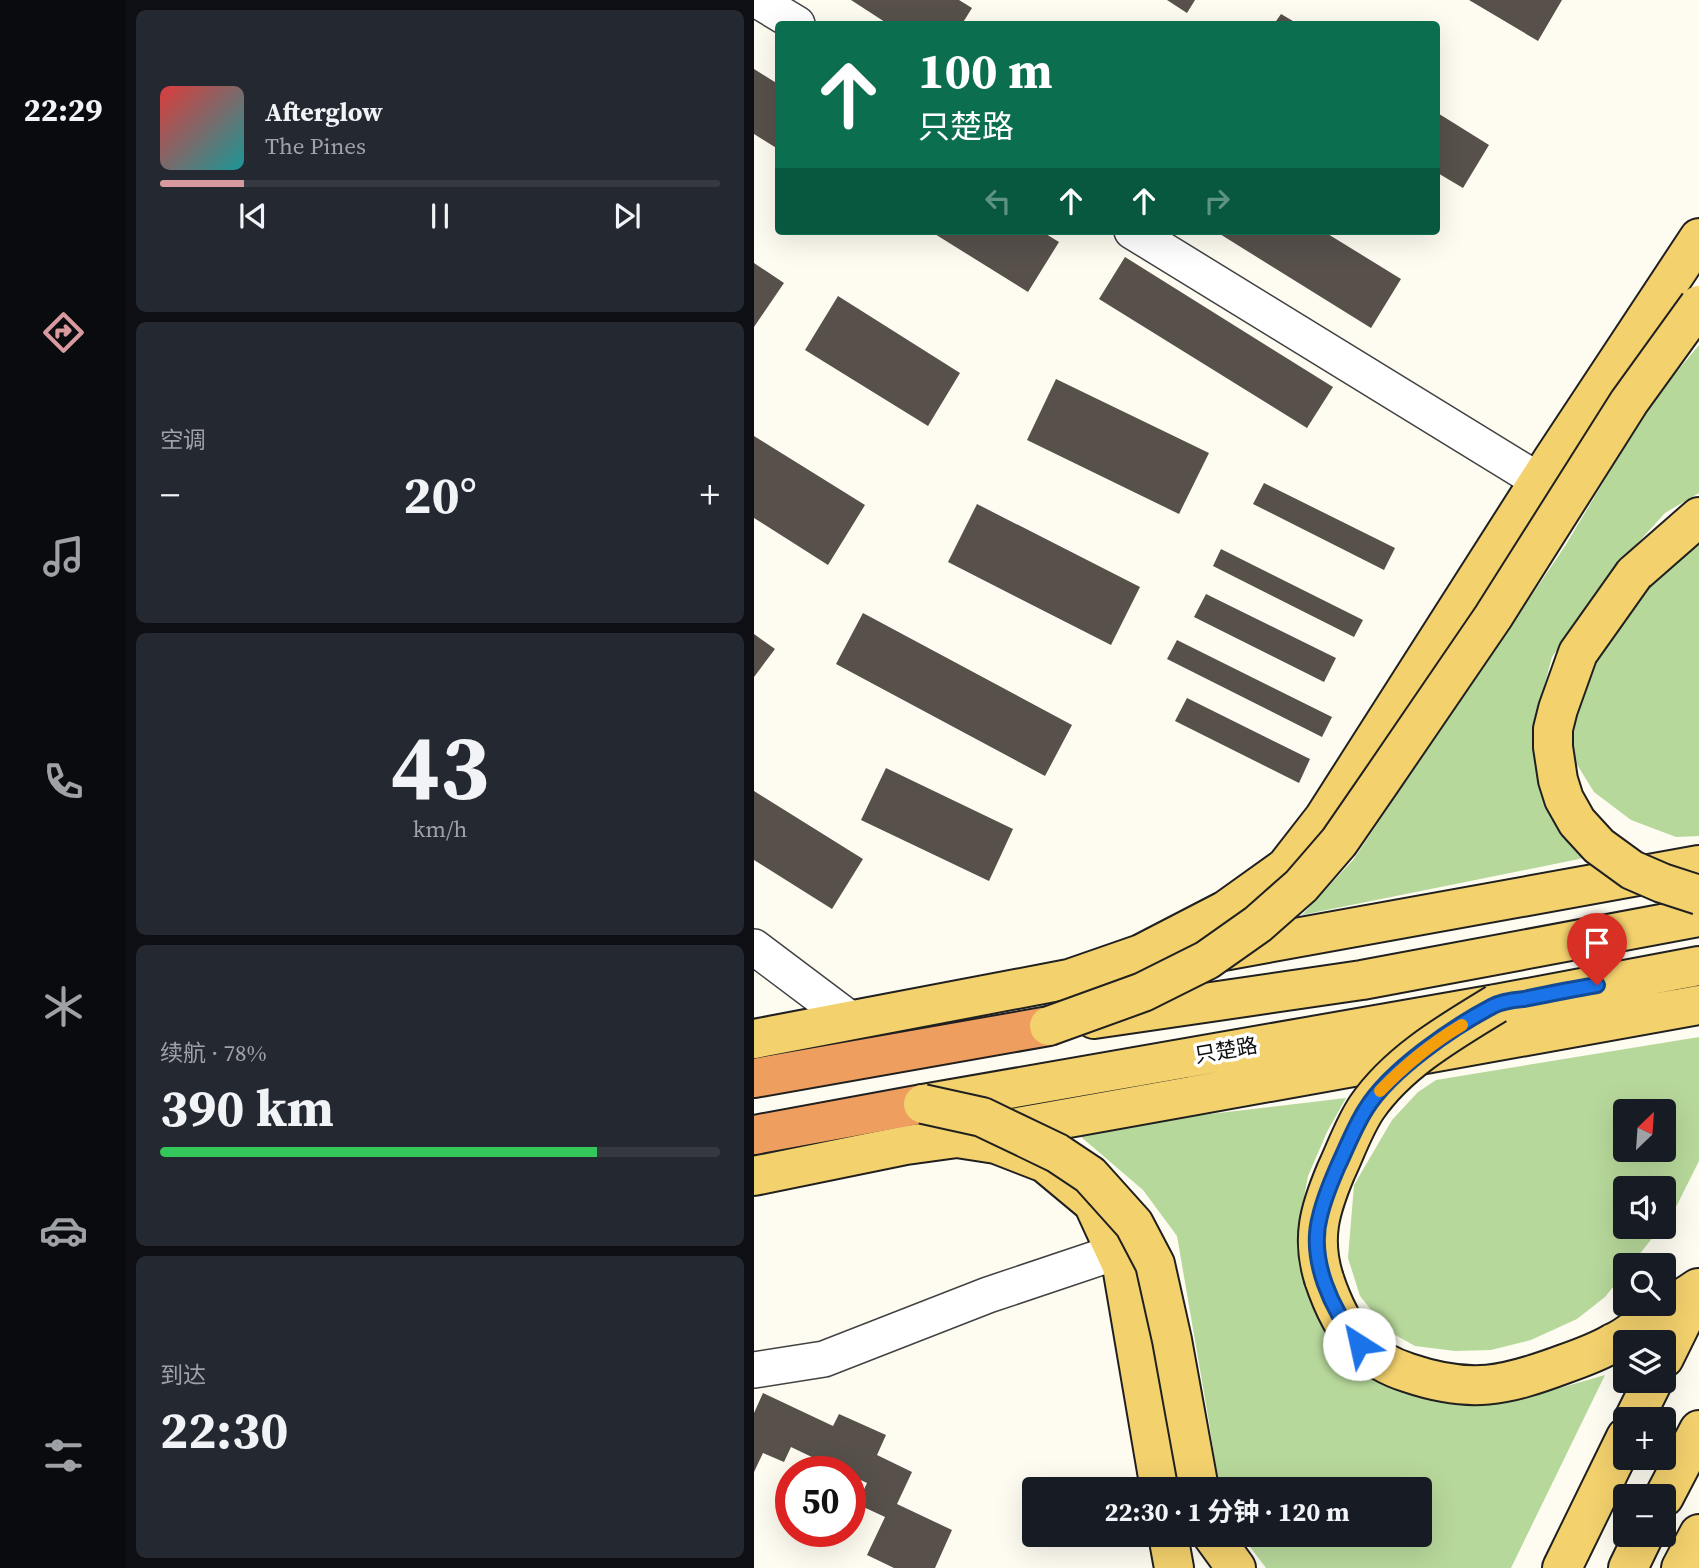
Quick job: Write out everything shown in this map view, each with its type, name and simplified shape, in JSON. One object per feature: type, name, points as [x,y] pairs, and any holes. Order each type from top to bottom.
[{"type":"highway","points":[[754,1078],[1049,1026]]},
{"type":"highway","name":"只楚路","points":[[754,1135],[923,1104]]},
{"type":"main road","points":[[1069,979],[1141,954],[1226,910],[1286,867],[1324,818],[1539,481],[1699,238]]},
{"type":"main road","points":[[1049,1026],[1143,992],[1207,960],[1301,887],[1339,842],[1493,617],[1629,402],[1695,313]]},
{"type":"main road","points":[[1699,517],[1634,574],[1578,653],[1558,709],[1553,730],[1553,747],[1564,799],[1577,822],[1599,846],[1632,870],[1699,895]]},
{"type":"main road","points":[[754,1039],[1699,865]]},
{"type":"main road","points":[[1049,1026],[1362,979],[1699,917]]},
{"type":"main road","name":"只楚路","points":[[923,1104],[1699,966]]},
{"type":"main road","points":[[1496,1004],[1446,1034],[1397,1072],[1365,1109],[1344,1154],[1319,1218],[1317,1243],[1319,1263],[1333,1306],[1347,1329],[1359,1344],[1391,1367],[1441,1383],[1469,1386],[1494,1384],[1525,1378],[1614,1343],[1698,1287]]},
{"type":"main road","points":[[754,1176],[906,1145],[958,1138],[1699,1005]]},
{"type":"main road","points":[[923,1104],[982,1117],[1057,1153],[1090,1175],[1134,1224],[1155,1264],[1197,1477]]},
{"type":"main road","points":[[958,1138],[996,1144],[1045,1163],[1093,1203],[1122,1266],[1158,1477]]},
{"type":"main road","points":[[1676,1333],[1698,1287]]},
{"type":"main road","points":[[1671,1484],[1699,1430]]},
{"type":"main road","points":[[1562,1568],[1613,1464]]},
{"type":"main road","points":[[1682,1568],[1699,1534]]},
{"type":"main road","points":[[1170,1547],[1174,1568]]},
{"type":"main road","points":[[1211,1547],[1212,1568]]},
{"type":"main road","points":[[1219,1547],[1236,1568]]},
{"type":"main road","points":[[1694,1568],[1699,1558]]},
{"type":"street","points":[[757,0],[792,21]]},
{"type":"street","points":[[1139,235],[1539,481]]},
{"type":"street","points":[[754,947],[851,1020]]},
{"type":"street","points":[[754,1370],[824,1359],[988,1295],[1116,1252]]},
{"type":"green space","points":[[1699,345],[1699,493],[1665,513],[1616,567],[1552,657],[1536,717],[1535,761],[1542,794],[1555,824],[1584,858],[1302,915],[1353,860],[1565,546],[1652,401]]},
{"type":"green space","points":[[1699,537],[1699,836],[1676,837],[1631,820],[1594,792],[1571,755],[1577,708],[1591,665],[1655,573]]},
{"type":"green space","points":[[1699,1037],[1699,1161],[1676,1206],[1676,1176],[1613,1176],[1613,1239],[1652,1239],[1640,1253],[1613,1253],[1613,1287],[1605,1297],[1577,1319],[1531,1340],[1491,1350],[1455,1351],[1415,1346],[1388,1331],[1360,1296],[1348,1258],[1354,1185],[1392,1120],[1418,1092],[1436,1080]]},
{"type":"green space","points":[[1346,1098],[1327,1132],[1308,1176],[1302,1208],[1303,1277],[1327,1334],[1366,1373],[1403,1393],[1431,1401],[1468,1405],[1521,1399],[1605,1375],[1511,1568],[1266,1568],[1250,1547],[1432,1547],[1432,1477],[1217,1477],[1177,1236],[1143,1190],[1073,1130]]},
{"type":"building","points":[[851,0],[959,0],[972,8],[964,21],[883,21]]},
{"type":"building","points":[[1167,0],[1195,0],[1187,13]]},
{"type":"building","points":[[1469,0],[1562,0],[1538,41]]},
{"type":"building","points":[[1281,14],[1293,21],[1276,21]]},
{"type":"building","points":[[754,69],[775,82],[775,147],[754,134]]},
{"type":"building","points":[[1440,114],[1489,145],[1463,188],[1440,174]]},
{"type":"building","points":[[936,235],[1048,235],[1059,242],[1028,292]]},
{"type":"building","points":[[1221,235],[1330,235],[1401,279],[1371,328]]},
{"type":"building","points":[[1125,257],[1333,387],[1307,428],[1099,299]]},
{"type":"building","points":[[754,263],[784,283],[754,327]]},
{"type":"building","points":[[838,296],[960,373],[928,426],[805,350]]},
{"type":"building","points":[[1056,379],[1209,453],[1179,514],[1027,440]]},
{"type":"building","points":[[754,436],[865,505],[828,565],[754,518]]},
{"type":"building","points":[[1264,483],[1395,548],[1384,570],[1253,504]]},
{"type":"building","points":[[977,504],[1140,587],[1111,645],[948,562]]},
{"type":"building","points":[[1221,549],[1363,620],[1354,637],[1213,566]]},
{"type":"building","points":[[1206,594],[1336,658],[1324,682],[1194,617]]},
{"type":"building","points":[[863,613],[1072,725],[1045,776],[836,664]]},
{"type":"building","points":[[754,634],[775,649],[754,677]]},
{"type":"building","points":[[1177,640],[1332,717],[1322,737],[1167,659]]},
{"type":"building","points":[[1187,698],[1310,759],[1299,783],[1175,721]]},
{"type":"building","points":[[886,768],[1013,829],[989,881],[861,820]]},
{"type":"building","points":[[754,791],[863,859],[832,909],[754,860]]},
{"type":"building","points":[[763,1393],[833,1426],[839,1414],[886,1435],[877,1455],[912,1472],[897,1504],[952,1530],[935,1568],[894,1568],[867,1555],[885,1517],[866,1508],[866,1456],[810,1456],[791,1447],[787,1456],[775,1456],[775,1458],[763,1453],[754,1472],[754,1413]]},
{"type":"slow traffic","points":[[1380,1091],[1397,1072],[1462,1025]]},
{"type":"route","points":[[1359,1344],[1333,1306],[1319,1263],[1317,1243],[1319,1218],[1329,1188],[1365,1109],[1397,1072],[1446,1034],[1496,1004],[1597,985]]}]
